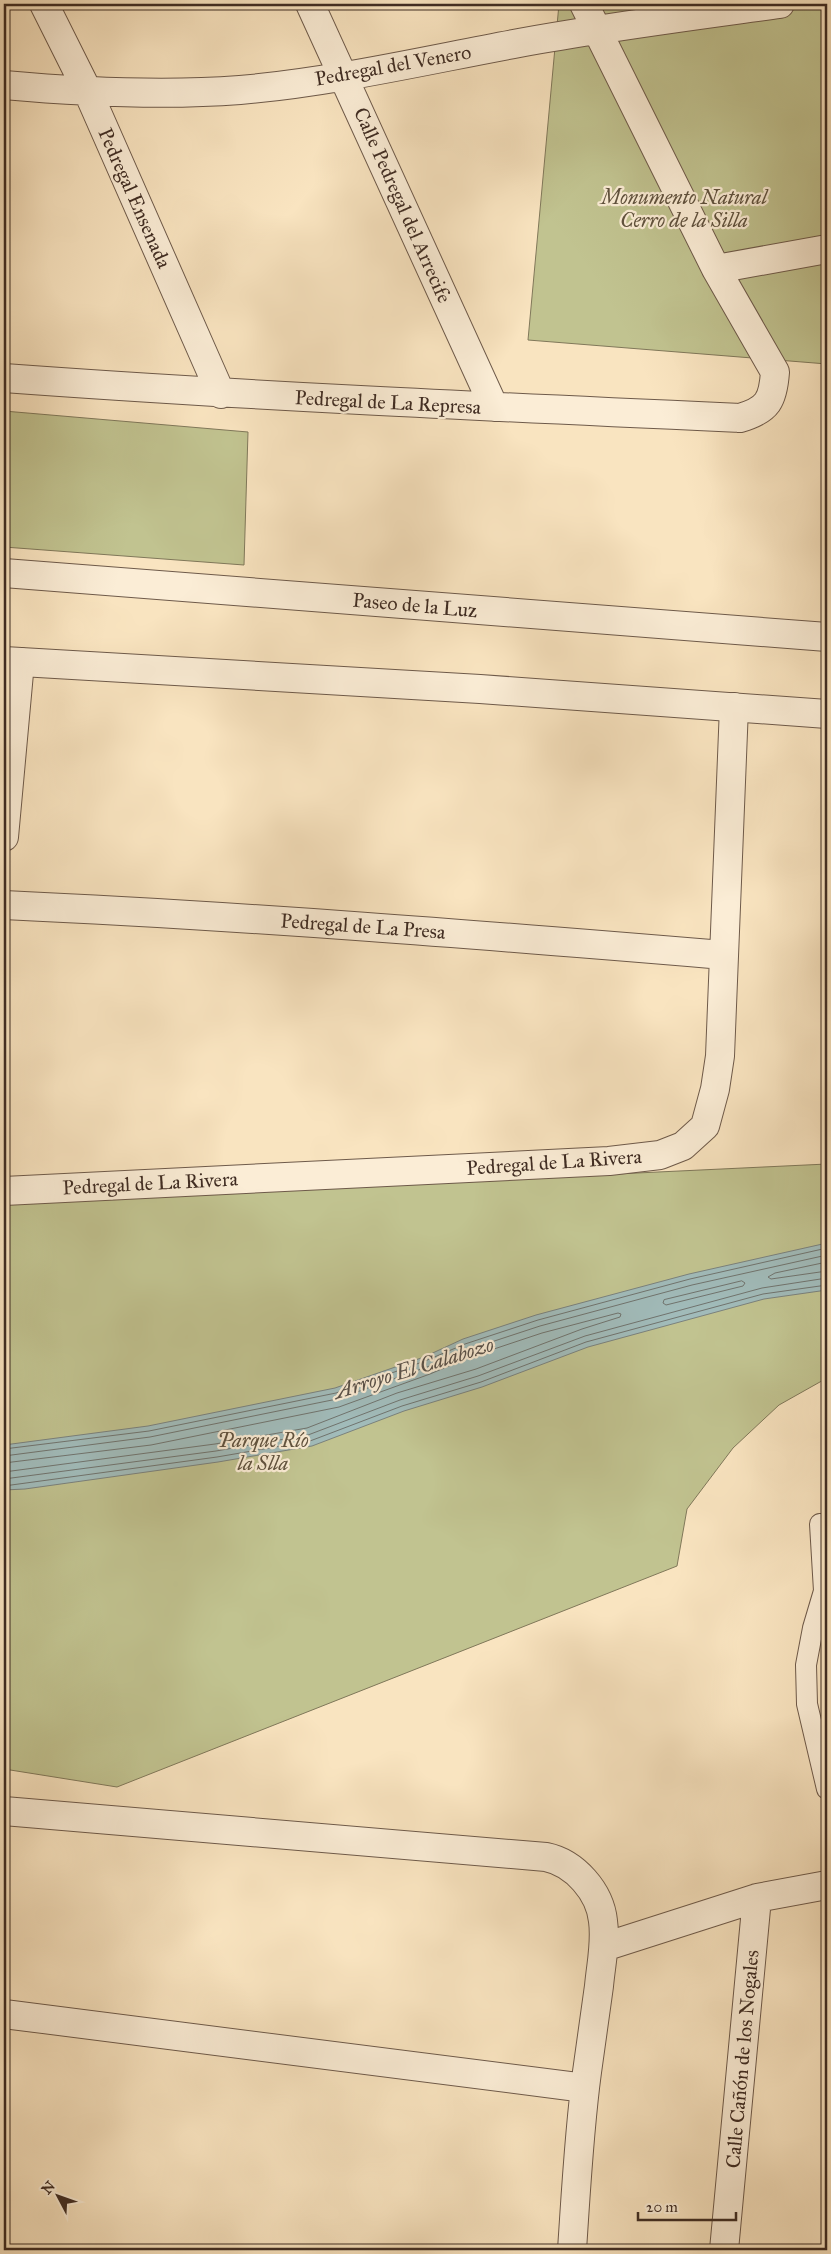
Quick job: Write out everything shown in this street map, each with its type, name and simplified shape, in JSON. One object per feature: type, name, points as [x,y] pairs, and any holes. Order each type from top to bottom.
[{"type":"street","name":"Pedregal Ensenada","points":[[44,4],[88,92],[221,394]]},
{"type":"street","name":"Calle Pedregal del Arrecife","points":[[310,4],[494,407]]},
{"type":"street","points":[[584,4],[716,269],[827,249]]},
{"type":"street","name":"Pedregal del Venero","points":[[4,85],[88,92],[160,93],[240,90],[344,75],[595,29],[780,4]]},
{"type":"street","name":"Pedregal de La Represa","points":[[4,378],[221,394],[740,418],[755,413],[768,403],[774,388],[775,372],[716,269]]},
{"type":"street","name":"Paseo de la Luz","points":[[4,573],[827,637]]},
{"type":"street","points":[[4,837],[12,662],[480,689],[827,714]]},
{"type":"street","name":"Pedregal de La Rivera","points":[[4,1190],[609,1161],[660,1155],[683,1146],[706,1126],[715,1089],[720,1056],[722,955],[734,707]]},
{"type":"street","name":"Pedregal de La Presa","points":[[4,905],[175,913],[418,929],[722,955]]},
{"type":"street","points":[[4,1811],[557,1859],[570,1866],[587,1883],[597,1900],[603,1920],[604,1947],[585,2088],[572,2250]]},
{"type":"street","points":[[604,1947],[757,1898],[827,1885]]},
{"type":"street","name":"Calle Cañón de los Nogales","points":[[724,2250],[757,1898]]},
{"type":"street","points":[[4,2014],[585,2088]]},
{"type":"lane","points":[[820,1524],[824,1591],[813,1628],[806,1665],[807,1704],[827,1789]]},
{"type":"green space","name":"Monumento Natural Cerro de la Silla","points":[[559,4],[827,4],[827,364],[528,340]]},
{"type":"green space","points":[[4,411],[248,432],[244,565],[4,547]]},
{"type":"green space","name":"Parque Río la Slla","points":[[827,1164],[827,1378],[779,1405],[733,1448],[687,1509],[677,1566],[117,1787],[4,1769],[4,1203]]},
{"type":"water","name":"Arroyo El Calabozo","points":[[827,1243],[827,1290],[764,1299],[588,1347],[482,1387],[404,1411],[312,1446],[218,1462],[25,1489],[4,1490],[4,1445],[148,1426],[335,1388],[424,1357],[463,1339],[536,1315],[689,1274]]}]
